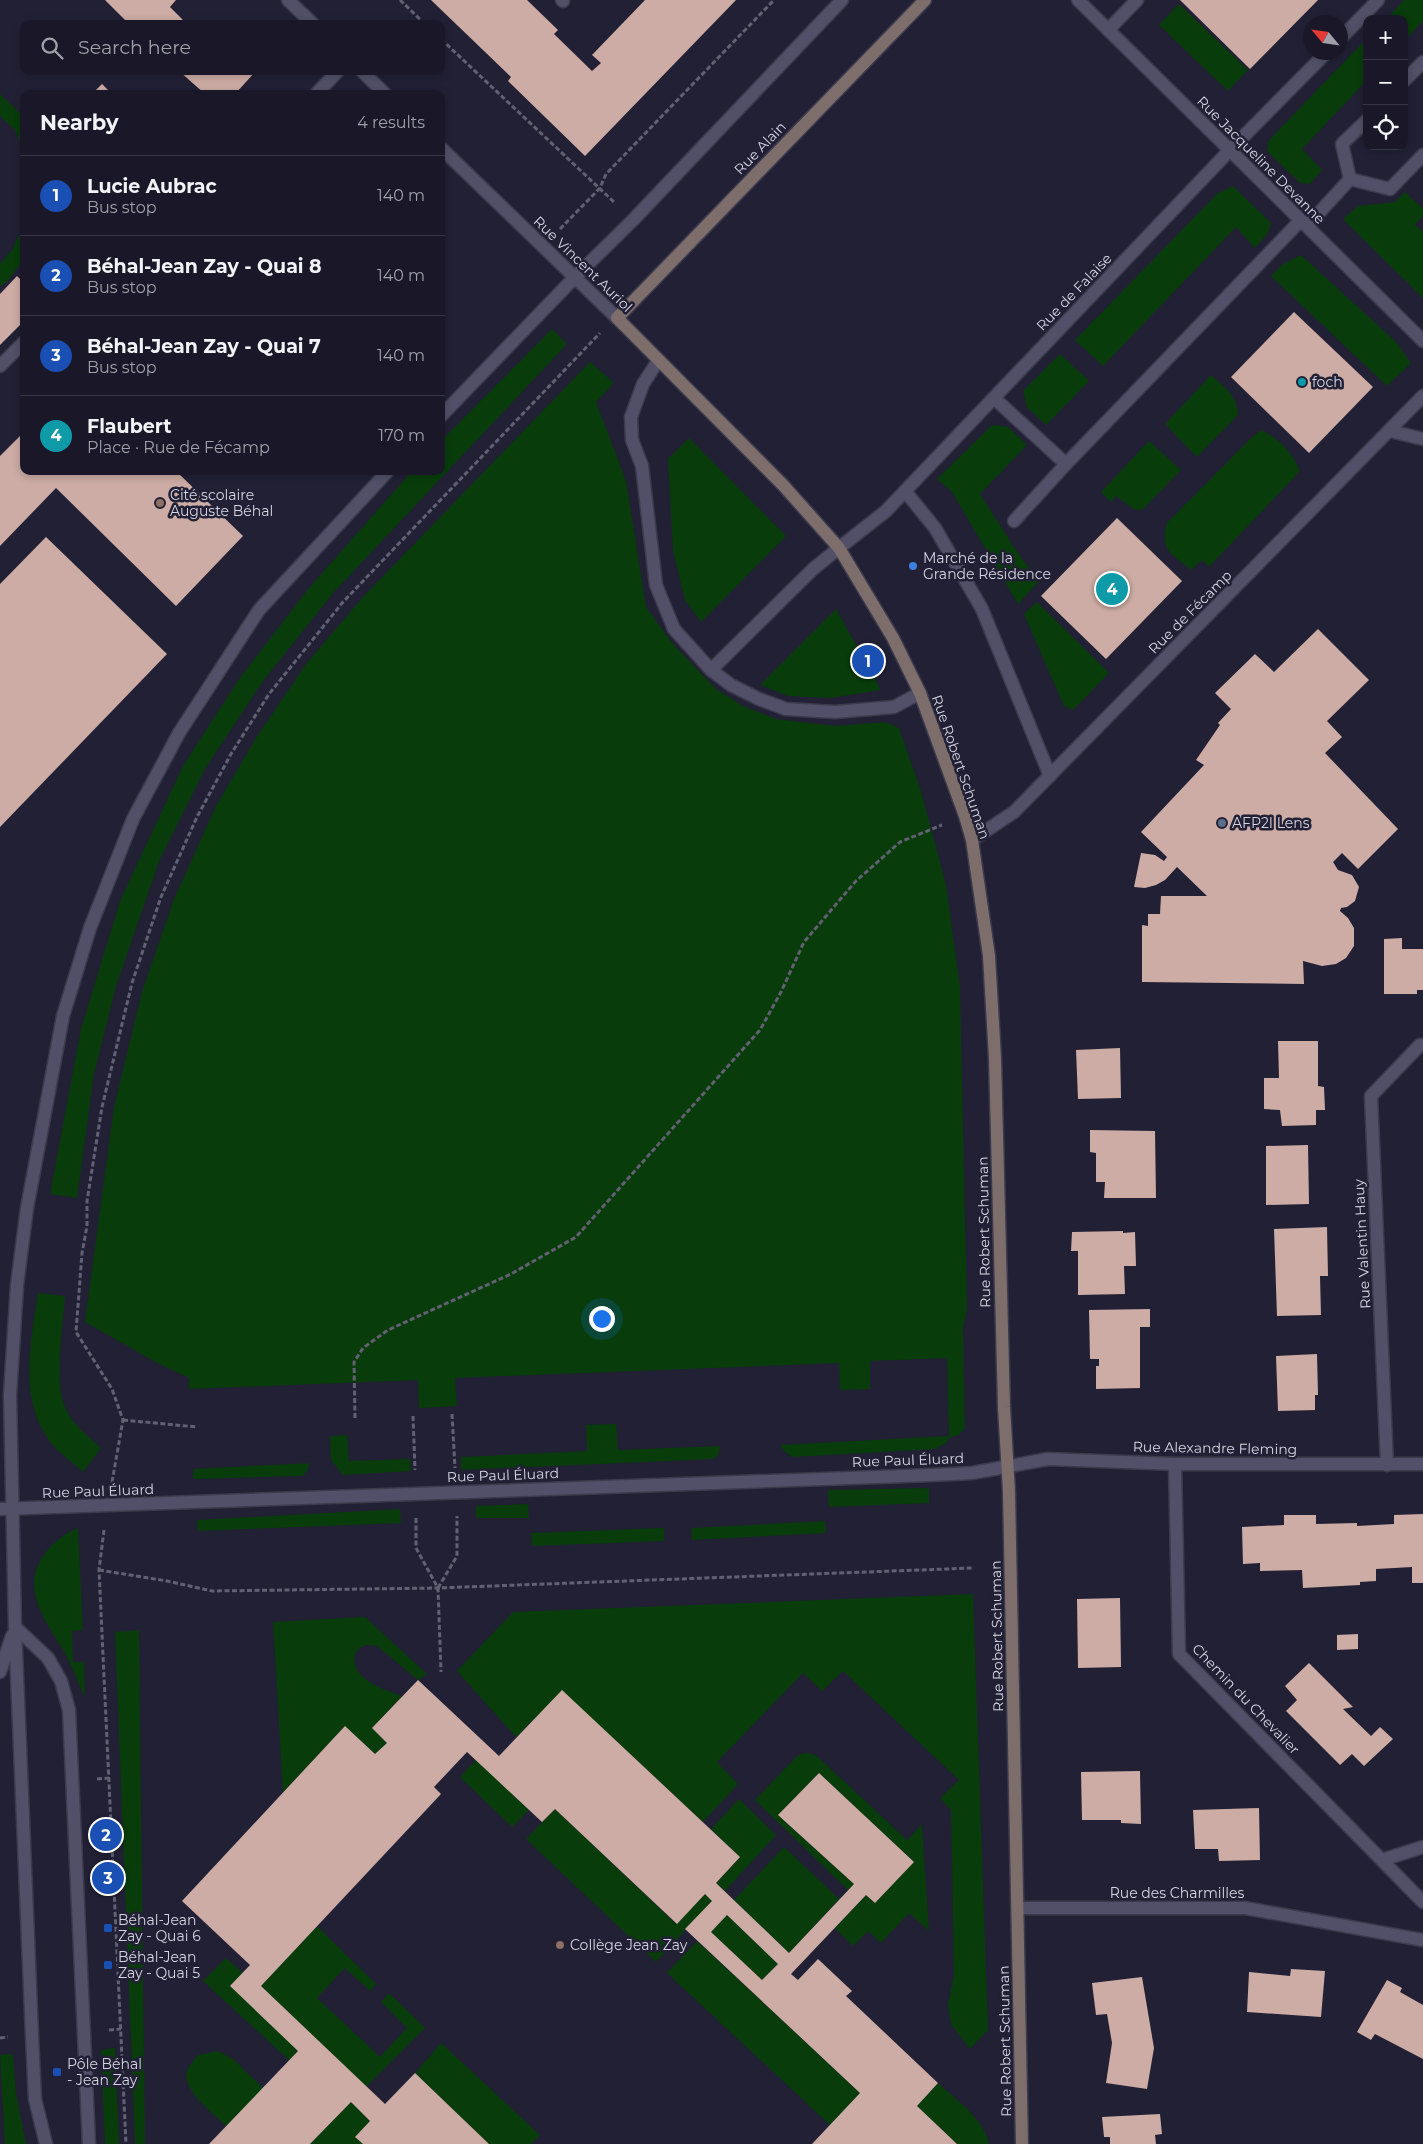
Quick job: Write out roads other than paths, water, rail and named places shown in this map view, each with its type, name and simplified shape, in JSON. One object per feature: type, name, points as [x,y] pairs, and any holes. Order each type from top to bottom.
[{"type":"street","points":[[288,0],[309,20]]},
{"type":"street","points":[[445,412],[575,277],[634,220],[842,0]]},
{"type":"street","name":"Rue Alain","points":[[617,318],[924,0]]},
{"type":"street","name":"Rue Jacqueline Devanne","points":[[1078,0],[1423,341]]},
{"type":"street","points":[[1108,30],[1137,0]]},
{"type":"street","points":[[1348,31],[1378,0]]},
{"type":"street","name":"Rue de Falaise","points":[[711,670],[813,568],[886,510],[905,491],[1230,150],[1319,60]]},
{"type":"street","points":[[1408,77],[1423,62]]},
{"type":"street","points":[[320,90],[334,75]]},
{"type":"street","points":[[366,75],[381,90]]},
{"type":"street","points":[[1350,180],[1342,144],[1363,124]]},
{"type":"street","name":"Rue Vincent Auriol","points":[[445,152],[703,404]]},
{"type":"street","points":[[1350,180],[1390,189],[1423,155]]},
{"type":"street","points":[[1014,521],[1066,464],[1304,223],[1350,180]]},
{"type":"street","points":[[0,366],[20,346]]},
{"type":"street","points":[[658,361],[643,384],[631,417],[632,440],[642,466],[656,585],[674,629],[711,670],[731,684],[759,699],[786,709],[834,712],[894,707],[920,693]]},
{"type":"street","name":"Rue de Fécamp","points":[[972,840],[1014,812],[1423,396]]},
{"type":"street","points":[[994,398],[1066,464]]},
{"type":"street","name":"Rue Robert Schuman","points":[[703,404],[783,485],[839,548],[893,638],[920,693],[972,840],[989,956],[993,1030],[1006,1466],[1009,1492],[1022,2144]]},
{"type":"street","points":[[1390,431],[1423,439]]},
{"type":"street","points":[[46,2144],[35,2099],[15,1627],[6,1509],[10,1395],[17,1285],[27,1208],[64,1016],[90,928],[133,819],[179,733],[259,610],[384,475]]},
{"type":"street","points":[[905,491],[935,528],[982,609],[1050,776]]},
{"type":"street","name":"Rue Valentin Hauy","points":[[1387,1465],[1371,1096],[1420,1045],[1423,1045]]},
{"type":"street","name":"Rue Alexandre Fleming","points":[[1006,1466],[1048,1459],[1175,1464],[1423,1464]]},
{"type":"street","name":"Chemin du Chevalier","points":[[1175,1464],[1179,1654],[1423,1902]]},
{"type":"street","name":"Rue Paul Éluard","points":[[6,1509],[932,1475],[972,1473],[1006,1466]]},
{"type":"street","points":[[0,1672],[15,1627]]},
{"type":"street","points":[[15,1627],[48,1658],[61,1680],[69,1710],[89,2144]]},
{"type":"street","points":[[1382,1860],[1423,1848]]},
{"type":"street","name":"Rue des Charmilles","points":[[1018,1908],[1246,1908],[1423,1940]]},
{"type":"place","name":"foch","points":[[1302,382]]},
{"type":"place","name":"Cité scolaire Auguste Béhal","points":[[160,503]]},
{"type":"place","name":"Marché de la Grande Résidence","points":[[913,566]]},
{"type":"place","name":"Flaubert","points":[[1112,589]]},
{"type":"place","name":"Lucie Aubrac","points":[[868,661]]},
{"type":"place","name":"AFP2I Lens","points":[[1222,823]]},
{"type":"place","name":"Béhal-Jean Zay - Quai 8","points":[[106,1835]]},
{"type":"place","name":"Béhal-Jean Zay - Quai 7","points":[[108,1878]]},
{"type":"place","name":"Béhal-Jean Zay - Quai 6","points":[[108,1928]]},
{"type":"place","name":"Collège Jean Zay","points":[[560,1945]]},
{"type":"place","name":"Béhal-Jean Zay - Quai 5","points":[[108,1965]]},
{"type":"place","name":"Pôle Béhal - Jean Zay","points":[[57,2072]]}]
